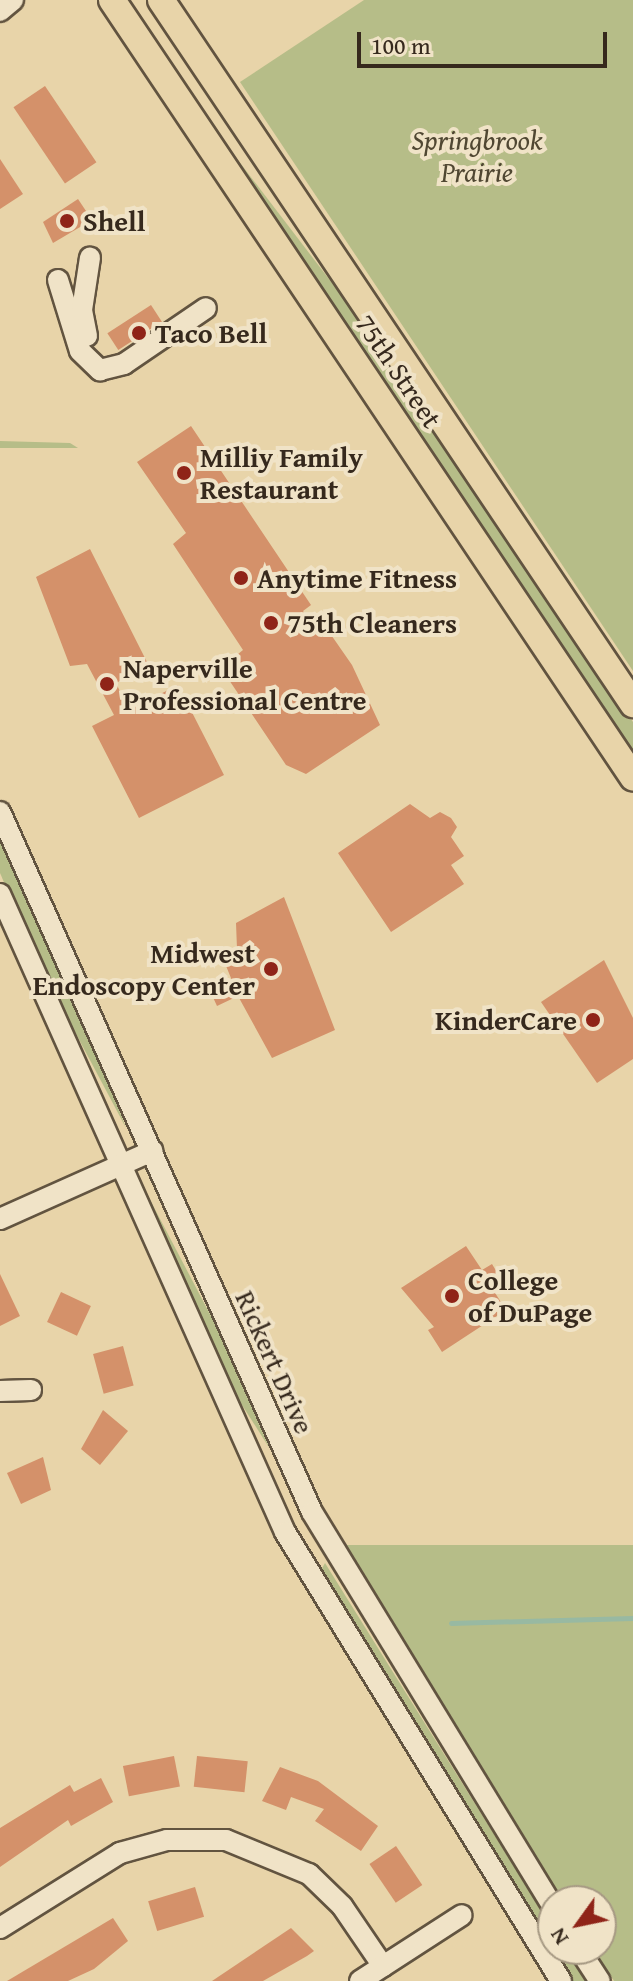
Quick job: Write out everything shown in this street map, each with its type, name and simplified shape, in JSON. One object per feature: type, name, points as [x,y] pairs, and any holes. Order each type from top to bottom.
[{"type":"main road","name":"75th Street","points":[[112,0],[633,777]]},
{"type":"main road","name":"75th Street","points":[[161,0],[633,704]]},
{"type":"street","points":[[0,11],[13,0]]},
{"type":"street","points":[[90,258],[82,319],[95,355],[116,369]]},
{"type":"street","points":[[58,280],[84,359],[100,370],[116,369],[206,308]]},
{"type":"street","name":"Rickert Drive","points":[[0,812],[341,1569],[539,1885]]},
{"type":"street","points":[[0,894],[120,1166],[314,1586],[561,1981]]},
{"type":"street","points":[[0,1219],[152,1151]]},
{"type":"street","points":[[0,1391],[31,1390]]},
{"type":"street","points":[[0,1928],[120,1853],[167,1840],[226,1840],[309,1874],[342,1906],[383,1966]]},
{"type":"street","points":[[360,1981],[462,1915]]},
{"type":"green space","name":"Springbrook Prairie","points":[[364,0],[633,0],[633,671],[240,82]]},
{"type":"green space","points":[[218,134],[391,360],[633,722],[633,761]]},
{"type":"green space","points":[[0,441],[70,443],[78,448],[0,448]]},
{"type":"green space","points":[[0,838],[126,1128],[40,966],[0,873]]},
{"type":"green space","points":[[148,1196],[213,1320],[270,1449],[223,1375]]},
{"type":"green space","points":[[340,1545],[633,1545],[633,1981],[614,1981],[604,1965],[617,1965],[617,1885],[553,1885]]},
{"type":"green space","points":[[325,1563],[537,1903],[537,1926],[509,1882],[320,1572]]},
{"type":"green space","points":[[562,1965],[576,1965],[586,1981],[572,1981]]},
{"type":"building","name":"Shell","points":[[45,86],[96,162],[65,184],[13,107]]},
{"type":"building","name":"Shell","points":[[0,159],[23,194],[0,209]]},
{"type":"building","name":"Shell","points":[[78,199],[92,220],[53,243],[43,222]]},
{"type":"building","name":"Taco Bell","points":[[151,305],[162,322],[118,350],[107,333]]},
{"type":"building","points":[[191,426],[311,605],[303,611],[319,635],[327,629],[352,665],[380,725],[306,774],[286,765],[221,668],[243,650],[173,544],[186,533],[137,462]]},
{"type":"building","name":"Naperville Professional Centre","points":[[90,549],[149,666],[116,683],[129,710],[178,685],[224,775],[139,818],[92,726],[114,715],[87,664],[70,666],[36,577]]},
{"type":"building","points":[[410,804],[430,818],[440,812],[451,818],[457,827],[451,837],[464,856],[451,865],[464,884],[391,932],[338,853]]},
{"type":"building","name":"Midwest Endoscopy Center","points":[[284,897],[335,1030],[272,1058],[238,996],[217,1006],[211,993],[233,983],[222,956],[237,949],[236,923]]},
{"type":"building","name":"KinderCare","points":[[604,960],[633,1018],[633,1059],[597,1083],[541,1002]]},
{"type":"building","name":"College of DuPage","points":[[466,1246],[482,1270],[492,1264],[501,1279],[490,1285],[506,1310],[442,1352],[428,1330],[434,1327],[401,1288]]},
{"type":"building","points":[[0,1274],[20,1316],[0,1326]]},
{"type":"building","points":[[61,1292],[91,1306],[77,1336],[47,1322]]},
{"type":"building","points":[[123,1346],[134,1386],[104,1394],[93,1354]]},
{"type":"building","points":[[103,1410],[128,1431],[100,1465],[81,1449]]},
{"type":"building","points":[[43,1457],[51,1490],[21,1504],[7,1473]]},
{"type":"building","points":[[174,1756],[180,1786],[129,1796],[123,1766]]},
{"type":"building","points":[[197,1756],[248,1761],[244,1792],[194,1787]]},
{"type":"building","points":[[280,1767],[318,1781],[378,1826],[361,1851],[315,1821],[324,1809],[291,1797],[286,1810],[262,1801]]},
{"type":"building","points":[[101,1778],[113,1802],[71,1826],[68,1820],[0,1867],[0,1828],[70,1785],[74,1792]]},
{"type":"building","points":[[396,1846],[422,1885],[396,1903],[369,1864]]},
{"type":"building","points":[[195,1887],[204,1917],[157,1931],[148,1901]]},
{"type":"building","points":[[113,1918],[128,1941],[94,1969],[68,1981],[7,1981]]},
{"type":"building","points":[[291,1928],[314,1951],[263,1981],[212,1981]]},
{"type":"waterway","points":[[451,1623],[633,1618]]},
{"type":"place","name":"Shell","points":[[67,221]]},
{"type":"place","name":"Taco Bell","points":[[139,333]]},
{"type":"place","name":"Milliy Family Restaurant","points":[[184,473]]},
{"type":"place","name":"Anytime Fitness","points":[[241,578]]},
{"type":"place","name":"75th Cleaners","points":[[271,623]]},
{"type":"place","name":"Naperville Professional Centre","points":[[107,684]]},
{"type":"place","name":"Midwest Endoscopy Center","points":[[271,969]]},
{"type":"place","name":"KinderCare","points":[[593,1020]]},
{"type":"place","name":"College of DuPage","points":[[452,1296]]}]
